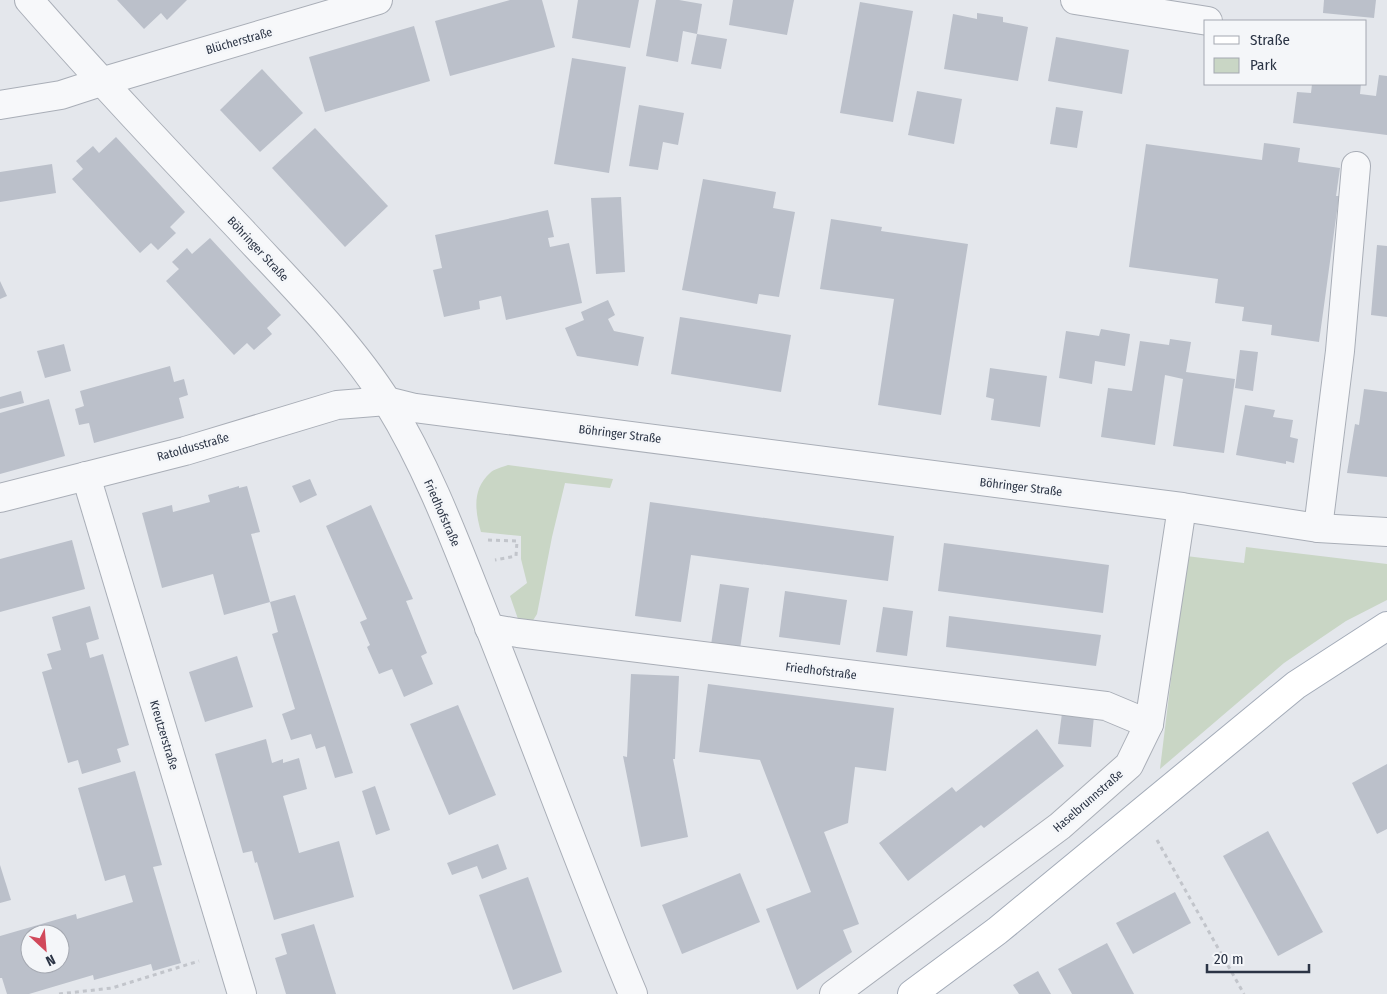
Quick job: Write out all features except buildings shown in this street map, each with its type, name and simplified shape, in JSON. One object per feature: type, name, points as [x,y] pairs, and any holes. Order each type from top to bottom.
[{"type":"main road","points":[[912,994],[997,931],[1296,685],[1387,626]]},
{"type":"street","name":"Böhringer Straße","points":[[29,0],[101,82],[305,298],[360,363],[387,401],[423,409],[1182,507],[1318,528],[1387,532]]},
{"type":"street","name":"Blücherstraße","points":[[0,105],[61,96],[101,82],[378,0]]},
{"type":"street","points":[[1075,0],[1204,20]]},
{"type":"street","points":[[1318,528],[1340,351],[1356,166]]},
{"type":"street","name":"Ratoldusstraße","points":[[0,498],[185,451],[337,405],[387,401]]},
{"type":"street","name":"Friedhofstraße","points":[[387,401],[409,439],[447,521],[595,903],[633,994]]},
{"type":"street","name":"Kreutzerstraße","points":[[86,476],[242,994]]},
{"type":"street","name":"Haselbrunnstraße","points":[[834,994],[1060,826],[1129,765],[1149,724],[1182,507]]},
{"type":"street","name":"Friedhofstraße","points":[[489,628],[1106,706],[1149,724]]},
{"type":"path","points":[[1141,812],[1244,994]]},
{"type":"path","points":[[59,994],[112,988],[230,952]]},
{"type":"green space","points":[[508,465],[613,479],[610,488],[565,483],[537,614],[532,622],[518,619],[510,596],[527,583],[521,559],[521,536],[481,532],[477,516],[478,493],[484,479],[496,469]]},
{"type":"green space","points":[[1246,547],[1387,564],[1387,600],[1346,621],[1284,663],[1160,769],[1186,556],[1244,563]]}]
